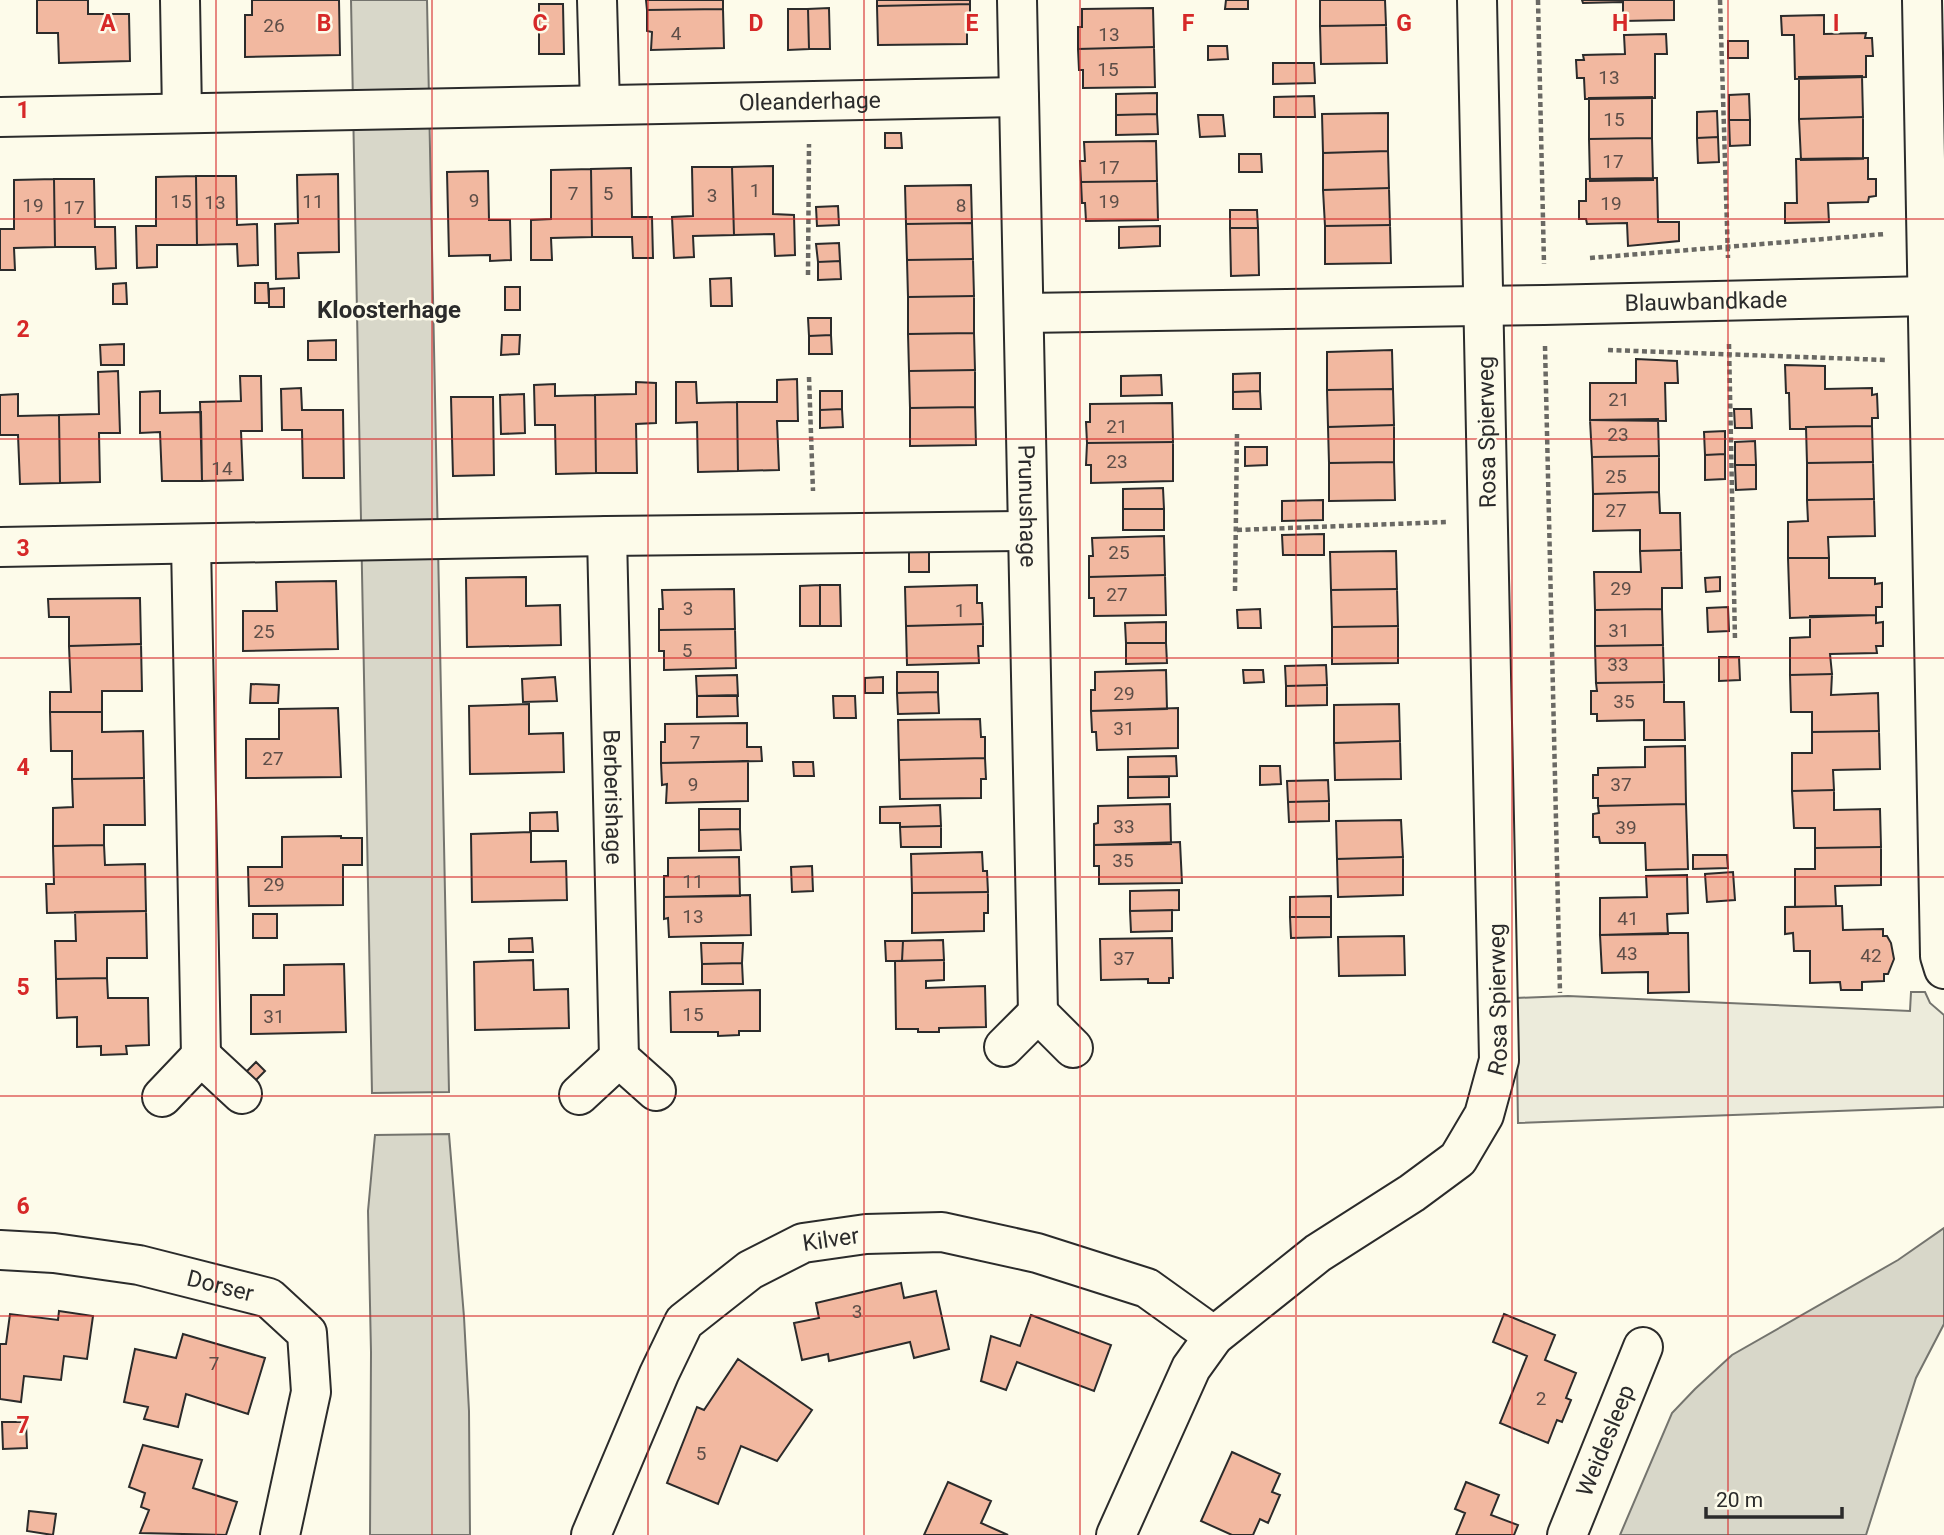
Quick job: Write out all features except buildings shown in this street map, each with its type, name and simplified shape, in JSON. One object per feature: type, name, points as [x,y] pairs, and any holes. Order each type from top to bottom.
[{"type":"street","points":[[180,0],[182,113]]},
{"type":"street","points":[[597,0],[600,105]]},
{"type":"street","name":"Prunushage","points":[[1017,0],[1038,1013]]},
{"type":"street","name":"Rosa Spierweg","points":[[1116,1535],[1191,1368],[1214,1336],[1318,1252],[1412,1193],[1458,1159],[1484,1115],[1499,1060],[1477,0]]},
{"type":"street","points":[[1922,0],[1927,296],[1939,614],[1940,956],[1944,970]]},
{"type":"street","name":"Oleanderhage","points":[[0,117],[1019,97]]},
{"type":"street","name":"Blauwbandkade","points":[[1484,306],[1927,296]]},
{"type":"street","points":[[1024,313],[1484,306]]},
{"type":"street","points":[[0,547],[1027,531]]},
{"type":"street","name":"Berberishage","points":[[607,536],[619,1058]]},
{"type":"street","points":[[162,1097],[201,1056],[191,544]]},
{"type":"street","points":[[1004,1047],[1038,1013],[1073,1048]]},
{"type":"street","points":[[201,1056],[242,1094]]},
{"type":"street","points":[[579,1095],[619,1058],[656,1091]]},
{"type":"street","name":"Kilver","points":[[590,1535],[684,1322],[750,1270],[803,1243],[866,1234],[942,1232],[1037,1253],[1147,1288],[1214,1336]]},
{"type":"street","name":"Dorser","points":[[0,1251],[54,1253],[139,1265],[268,1298],[307,1333],[312,1392],[280,1535]]},
{"type":"street","name":"Weidesleep","points":[[1567,1535],[1643,1347]]},
{"type":"path","points":[[1538,0],[1560,993]]},
{"type":"path","points":[[808,275],[809,101]]},
{"type":"path","points":[[1583,258],[1927,231]]},
{"type":"path","points":[[1544,261],[1557,260]]},
{"type":"path","points":[[1545,347],[1558,348]]},
{"type":"path","points":[[1598,349],[1929,361]]},
{"type":"path","points":[[809,377],[814,533]]},
{"type":"path","points":[[1235,591],[1237,434]]},
{"type":"path","points":[[1237,530],[1489,521]]},
{"type":"shaded area","points":[[351,0],[427,0],[449,1092],[372,1093]]},
{"type":"shaded area","points":[[1911,992],[1925,992],[1930,1003],[1944,1015],[1944,1107],[1518,1123],[1516,998],[1568,996],[1910,1011]]},
{"type":"shaded area","points":[[449,1134],[469,1411],[470,1535],[370,1535],[371,1352],[368,1211],[375,1135]]},
{"type":"shaded area","points":[[1944,1228],[1944,1324],[1916,1378],[1866,1535],[1620,1535],[1672,1413],[1695,1389],[1732,1355],[1898,1260]]},
{"type":"district","name":"Kloosterhage","points":[[389,310]]}]
